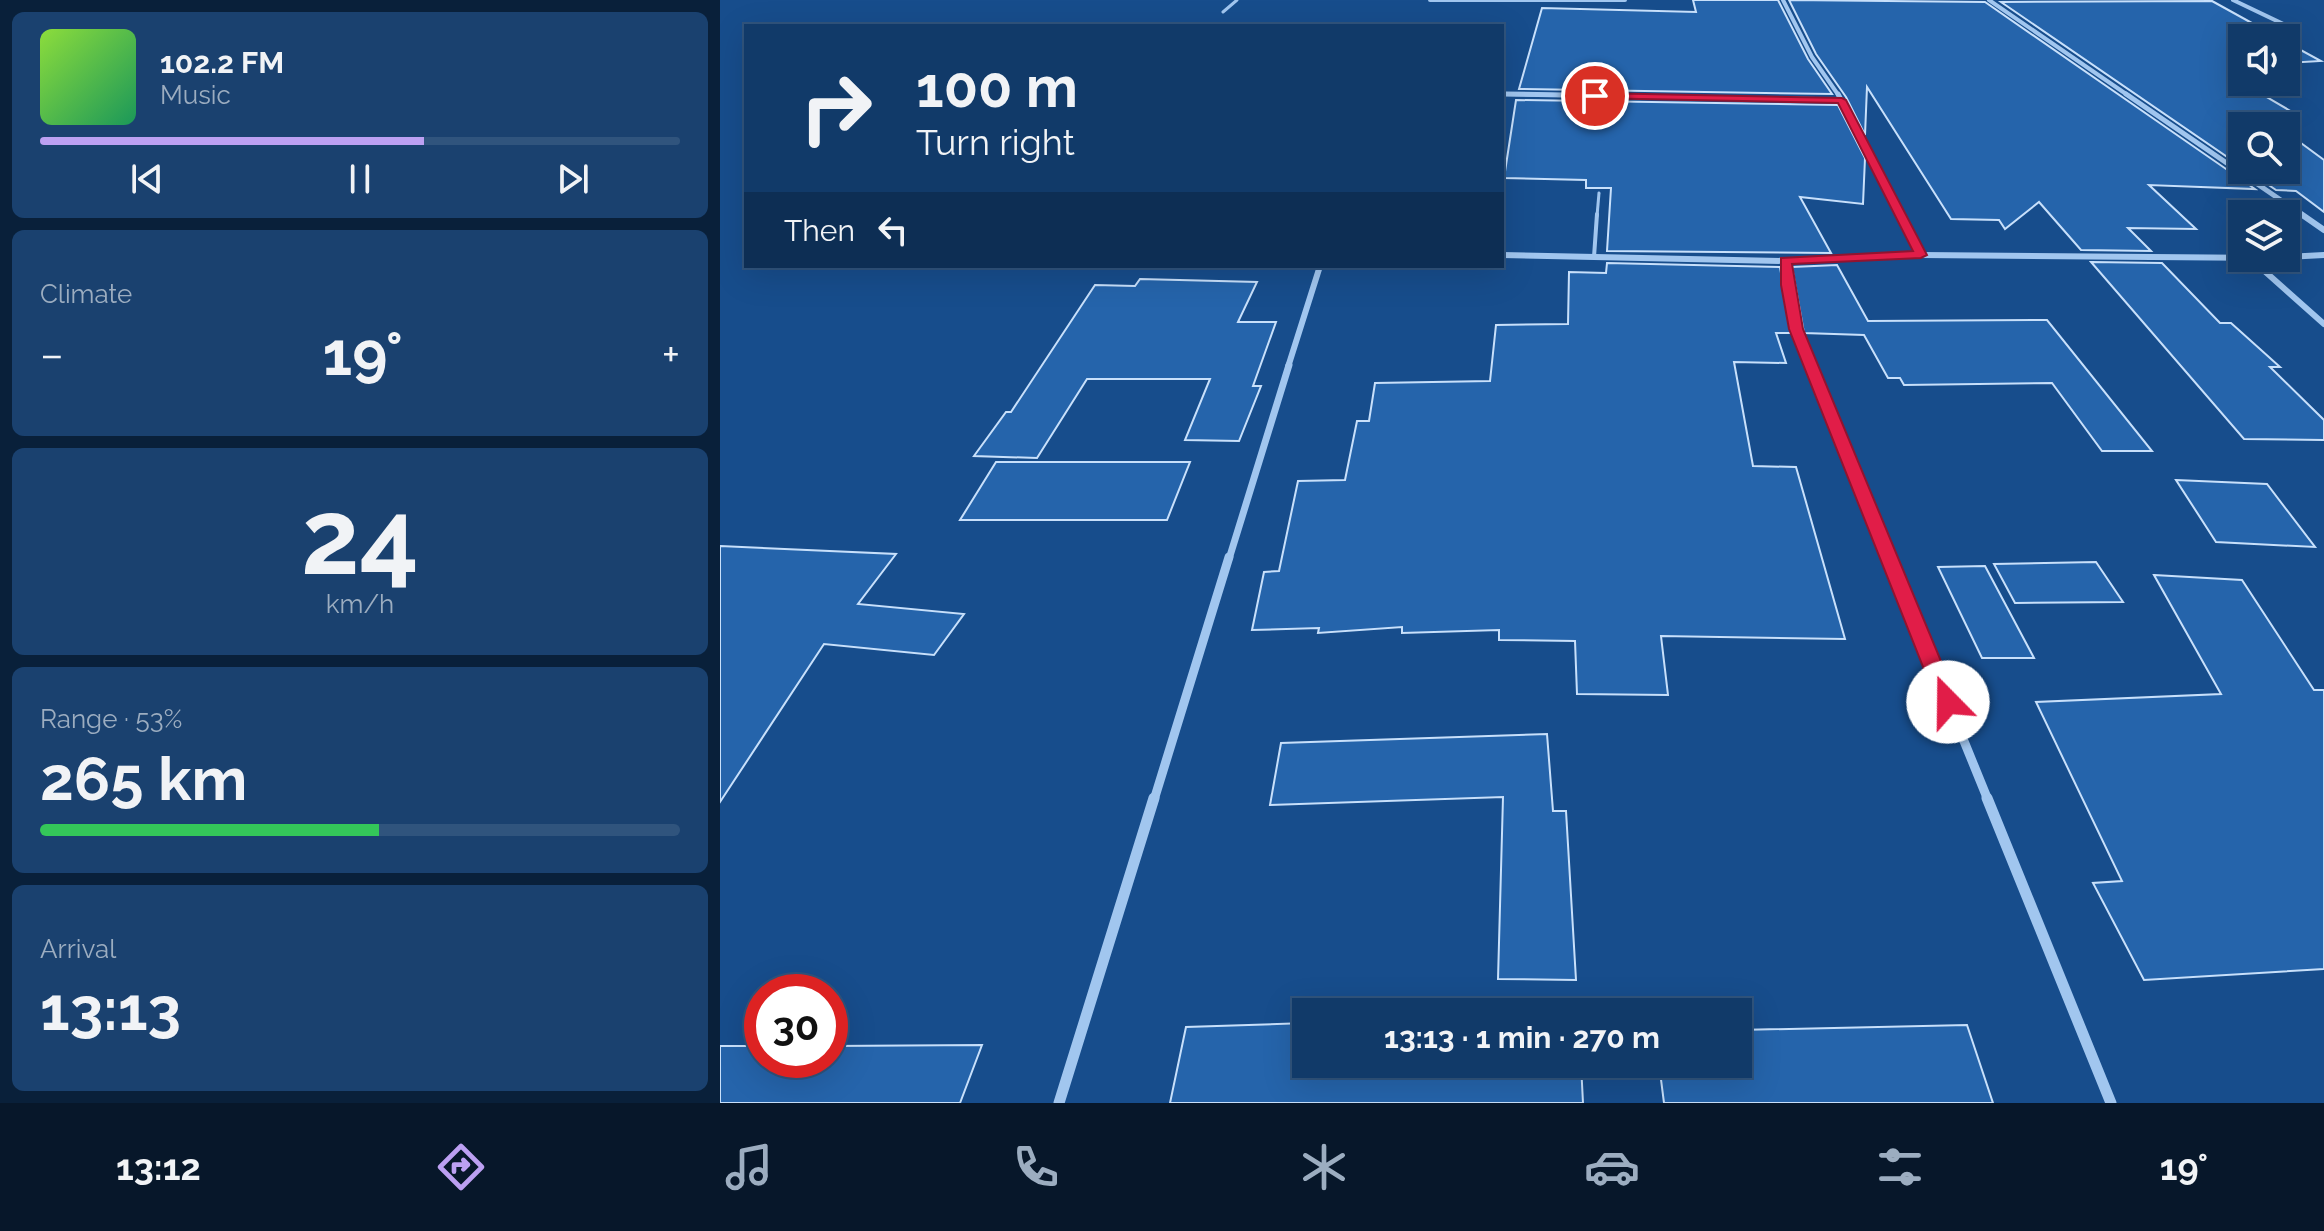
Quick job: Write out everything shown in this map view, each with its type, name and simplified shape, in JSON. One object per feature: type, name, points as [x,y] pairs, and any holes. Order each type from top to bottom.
[{"type":"street","points":[[1430,0],[1625,0]]},
{"type":"street","points":[[1783,0],[1812,57],[1842,100],[1921,255]]},
{"type":"street","points":[[1989,0],[2324,230]]},
{"type":"street","points":[[2233,0],[2283,24]]},
{"type":"street","points":[[1504,94],[1842,100]]},
{"type":"street","points":[[1504,255],[1785,261],[1921,255],[2228,259]]},
{"type":"street","points":[[2300,256],[2324,255]]},
{"type":"street","points":[[1785,261],[1796,329],[2111,1103]]},
{"type":"street","points":[[1059,1103],[1319,268]]},
{"type":"street","points":[[2266,272],[2324,324]]},
{"type":"lane","points":[[1223,12],[1237,0]]},
{"type":"lane","points":[[1594,257],[1599,193]]},
{"type":"building","points":[[1693,0],[1778,0],[1808,59],[1832,94],[1519,89],[1542,8],[1696,12]]},
{"type":"building","points":[[1789,0],[1985,2],[2228,170],[2228,184],[2248,184],[2255,189],[2149,185],[2196,229],[2128,228],[2151,251],[2081,250],[2039,202],[2005,229],[1999,220],[1951,219],[1867,87],[1865,135],[1846,97],[1816,54]]},
{"type":"building","points":[[2212,1],[2254,24],[2228,24],[2228,96],[2265,96],[2292,112],[2228,112],[2228,157],[2001,2]]},
{"type":"building","points":[[2300,50],[2321,61],[2300,62]]},
{"type":"building","points":[[1516,100],[1838,105],[1865,158],[1863,204],[1800,197],[1831,253],[1607,251],[1611,188],[1586,188],[1586,180],[1504,178]]},
{"type":"building","points":[[2300,142],[2324,160],[2324,212],[2296,191],[2276,190],[2267,184],[2300,184]]},
{"type":"building","points":[[2091,262],[2162,263],[2220,323],[2231,323],[2280,367],[2270,367],[2324,420],[2324,440],[2244,439]]},
{"type":"building","points":[[1607,263],[1780,267],[1791,333],[1776,333],[1786,363],[1734,362],[1753,466],[1796,467],[1845,639],[1661,636],[1668,695],[1577,694],[1575,641],[1499,640],[1499,630],[1402,633],[1402,627],[1318,633],[1319,628],[1252,630],[1264,572],[1279,571],[1298,481],[1345,480],[1357,421],[1369,421],[1375,383],[1490,381],[1496,325],[1568,324],[1569,272],[1606,273]]},
{"type":"building","points":[[1837,265],[1868,321],[2047,320],[2152,451],[2102,451],[2052,383],[1904,385],[1900,378],[1888,378],[1864,335],[1804,333],[1792,267]]},
{"type":"building","points":[[1140,279],[1257,282],[1238,322],[1276,322],[1253,386],[1261,386],[1239,441],[1185,440],[1210,379],[1087,379],[1037,458],[974,456],[1006,412],[1011,412],[1095,285],[1135,286]]},
{"type":"building","points":[[996,462],[1190,462],[1167,520],[960,520]]},
{"type":"building","points":[[2176,480],[2267,484],[2315,547],[2216,542]]},
{"type":"building","points":[[720,546],[896,554],[858,604],[964,614],[934,655],[824,644],[720,802]]},
{"type":"building","points":[[2096,562],[2123,602],[2015,603],[1994,564]]},
{"type":"building","points":[[1985,566],[2034,658],[1982,658],[1938,567]]},
{"type":"building","points":[[2154,575],[2242,580],[2314,690],[2324,690],[2324,969],[2144,980],[2093,883],[2122,881],[2036,702],[2221,694]]},
{"type":"building","points":[[1547,734],[1553,811],[1566,811],[1576,980],[1498,979],[1503,797],[1270,805],[1281,743]]},
{"type":"building","points":[[1292,1023],[1292,1078],[1582,1078],[1583,1103],[1170,1103],[1186,1027]]},
{"type":"building","points":[[1967,1025],[1993,1103],[1664,1103],[1661,1078],[1752,1078],[1752,1030]]},
{"type":"building","points":[[982,1045],[960,1103],[720,1103],[720,1046],[744,1046],[744,1078],[848,1078],[848,1046]]},
{"type":"route","points":[[1595,96],[1842,100],[1921,255],[1785,261],[1788,285],[1796,329],[1948,702]]}]
